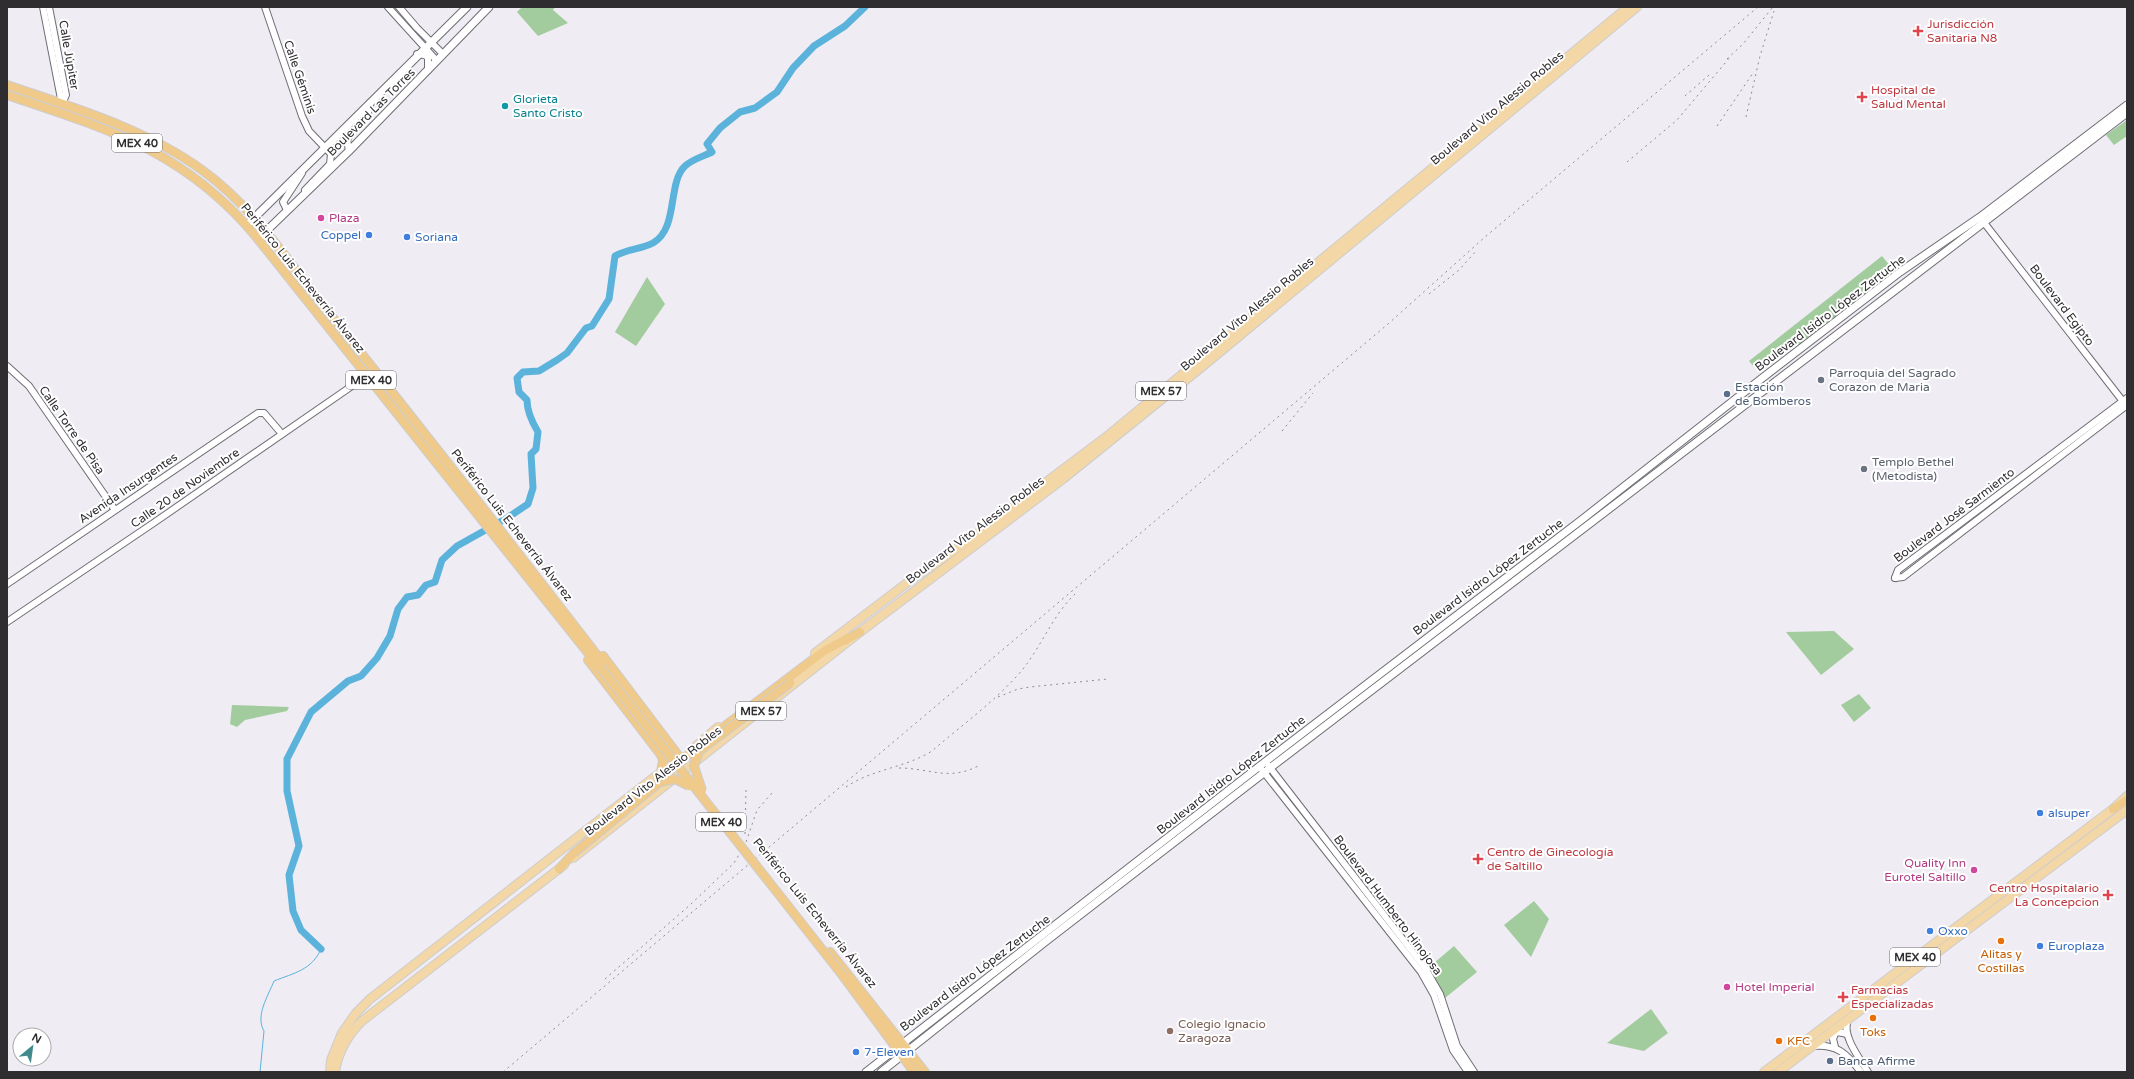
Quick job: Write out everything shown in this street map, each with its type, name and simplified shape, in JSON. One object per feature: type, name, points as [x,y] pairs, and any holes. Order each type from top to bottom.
[{"type":"highway","name":"Periférico Luis Echeverría Álvarez","points":[[7,85],[116,123],[169,149],[219,183],[256,218],[311,291],[375,370],[582,645],[602,666]]},
{"type":"highway","name":"Periférico Luis Echeverría Álvarez","points":[[7,95],[128,138],[172,162],[202,182],[223,200],[247,225],[367,375],[487,520]]},
{"type":"highway","points":[[49,109],[62,104],[71,117]]},
{"type":"highway","points":[[256,218],[255,229],[258,239]]},
{"type":"highway","name":"Periférico Luis Echeverría Álvarez","points":[[499,536],[578,630],[602,666],[700,791],[845,975],[903,1042],[925,1072]]},
{"type":"highway","points":[[578,630],[593,643],[681,759]]},
{"type":"highway","points":[[661,755],[671,759],[681,759],[691,754],[824,651],[860,632]]},
{"type":"highway","points":[[700,791],[694,766],[700,751],[848,638]]},
{"type":"highway","points":[[582,645],[586,656],[592,665],[661,755],[663,760],[661,772]]},
{"type":"highway","points":[[661,755],[668,753],[671,744]]},
{"type":"highway","points":[[670,783],[681,759]]},
{"type":"highway","points":[[559,869],[574,853],[660,782],[669,779],[681,781],[700,791]]},
{"type":"highway","points":[[2113,809],[2127,800]]},
{"type":"highway","name":"Periférico Luis Echeverría Álvarez","points":[[845,975],[914,1072]]},
{"type":"main road","name":"Boulevard Las Torres","points":[[247,225],[303,172],[417,54],[437,39],[467,7]]},
{"type":"main road","name":"Boulevard Las Torres","points":[[258,239],[304,193],[350,151],[489,7]]},
{"type":"main road","name":"Boulevard Vito Alessio Robles","points":[[1593,40],[1628,7]]},
{"type":"main road","name":"Boulevard Vito Alessio Robles","points":[[335,1072],[338,1056],[347,1038],[362,1020],[670,783],[700,757],[1018,508],[1203,366],[1298,284],[1370,230],[1497,118],[1593,40],[1637,7]]},
{"type":"main road","name":"Boulevard Isidro López Zertuche","points":[[866,1072],[903,1042],[1117,882],[1493,592],[1900,272],[1982,220],[2127,105]]},
{"type":"main road","name":"Boulevard Isidro López Zertuche","points":[[1552,546],[2127,112]]},
{"type":"main road","points":[[275,222],[272,234],[275,242]]},
{"type":"main road","name":"Boulevard Vito Alessio Robles","points":[[330,1072],[331,1060],[342,1033],[356,1013],[441,942],[661,772],[681,759],[710,733],[863,615],[1018,508]]},
{"type":"main road","points":[[653,779],[658,782],[676,783],[684,786]]},
{"type":"main road","name":"MEX 40","points":[[1764,1072],[2113,809],[2127,796]]},
{"type":"main road","name":"MEX 40","points":[[1778,1072],[2127,810]]},
{"type":"main road","name":"Boulevard Isidro López Zertuche","points":[[881,1072],[1117,882]]},
{"type":"main road","points":[[420,976],[418,968],[441,942],[450,944],[450,952]]},
{"type":"main road","points":[[393,995],[394,986],[410,968]]},
{"type":"main road","points":[[340,1072],[347,1038]]},
{"type":"main road","points":[[326,1072],[331,1060]]},
{"type":"street","name":"Calle Júpiter","points":[[44,7],[62,104]]},
{"type":"street","name":"Calle Júpiter","points":[[49,7],[66,95],[62,104]]},
{"type":"street","name":"Calle Géminis","points":[[265,7],[308,130],[326,147]]},
{"type":"street","points":[[388,7],[437,61]]},
{"type":"street","points":[[399,7],[443,54]]},
{"type":"street","points":[[417,54],[428,57],[428,70]]},
{"type":"street","points":[[350,151],[347,139],[368,114],[370,103]]},
{"type":"street","points":[[304,193],[307,187],[331,160],[331,154],[326,147]]},
{"type":"street","points":[[287,210],[283,202],[303,172]]},
{"type":"street","name":"Boulevard Egipto","points":[[1982,220],[2126,403]]},
{"type":"street","name":"Calle Torre de Pisa","points":[[7,366],[29,386],[115,510]]},
{"type":"street","name":"Calle 20 de Noviembre","points":[[7,622],[375,370]]},
{"type":"street","name":"Boulevard José Sarmiento","points":[[2126,403],[1903,577],[1895,578],[1898,570],[2126,403]]},
{"type":"street","name":"Avenida Insurgentes","points":[[7,584],[258,413],[262,412],[282,434]]},
{"type":"street","name":"Boulevard Humberto Hinojosa","points":[[1265,767],[1421,972],[1434,995],[1453,1050],[1468,1072]]},
{"type":"street","name":"Boulevard Humberto Hinojosa","points":[[1265,767],[1425,968],[1440,994],[1457,1046],[1474,1072]]},
{"type":"street","points":[[1849,1018],[1846,1025],[1847,1034],[1868,1072]]},
{"type":"street","points":[[1835,1047],[1833,1039],[1835,1034],[1847,1034]]},
{"type":"street","points":[[1813,1046],[1835,1047],[1846,1055],[1861,1072]]},
{"type":"green space","points":[[522,7],[555,7],[553,10],[568,23],[538,36],[517,12]]},
{"type":"green space","points":[[2127,120],[2127,136],[2114,145],[2106,135]]},
{"type":"green space","points":[[1882,256],[1895,272],[1802,345],[1796,345],[1759,373],[1749,361]]},
{"type":"green space","points":[[647,277],[665,304],[636,346],[615,332]]},
{"type":"green space","points":[[1834,631],[1854,649],[1821,675],[1786,632]]},
{"type":"green space","points":[[1859,694],[1871,708],[1854,722],[1841,705]]},
{"type":"green space","points":[[232,705],[289,707],[287,711],[245,720],[237,727],[230,724]]},
{"type":"green space","points":[[1534,901],[1549,919],[1531,957],[1504,925]]},
{"type":"green space","points":[[1454,946],[1477,972],[1445,998],[1427,969]]},
{"type":"green space","points":[[1651,1009],[1668,1033],[1644,1051],[1607,1043]]},
{"type":"waterway","points":[[321,949],[301,930],[293,911],[289,875],[299,846],[287,791],[287,759],[311,712],[348,681],[361,676],[377,658],[390,636],[398,609],[407,597],[418,595],[426,585],[435,582],[442,560],[457,546],[507,518],[528,504],[533,488],[531,454],[536,449],[538,432],[530,417],[527,400],[519,392],[517,378],[523,372],[539,371],[557,360],[567,353],[586,328],[592,326],[609,299],[615,256],[649,245],[661,236],[670,217],[676,183],[680,174],[685,166],[712,152],[707,144],[720,128],[740,112],[755,108],[777,92],[793,68],[814,46],[845,26],[865,7]]},
{"type":"waterway","points":[[260,1072],[264,1031],[261,1019],[263,1006],[274,981],[302,970],[313,962],[321,949]]},
{"type":"railway","points":[[503,1072],[1388,324],[1485,237],[1758,7]]},
{"type":"railway","points":[[1727,59],[1743,44],[1773,7]]},
{"type":"railway","points":[[1746,117],[1760,56],[1774,11]]},
{"type":"railway","points":[[1627,162],[1677,120],[1731,56]]},
{"type":"railway","points":[[1717,126],[1753,73]]},
{"type":"railway","points":[[1685,96],[1709,75]]},
{"type":"railway","points":[[1429,294],[1459,270],[1476,251]]},
{"type":"railway","points":[[1282,431],[1313,393]]},
{"type":"railway","points":[[846,787],[867,776],[922,757],[932,751],[979,712],[1023,669],[1060,611],[1075,594]]},
{"type":"railway","points":[[998,697],[1018,689],[1030,687],[1108,679]]},
{"type":"railway","points":[[899,768],[940,773],[959,773],[980,765]]},
{"type":"railway","points":[[745,834],[746,790]]},
{"type":"railway","points":[[605,979],[690,905],[734,863],[745,845],[757,810],[772,793]]},
{"type":"place","name":"Jurisdicción Sanitaria N8","points":[[1918,31]]},
{"type":"place","name":"Hospital de Salud Mental","points":[[1862,97]]},
{"type":"place","name":"Glorieta Santo Cristo","points":[[505,106]]},
{"type":"place","name":"Plaza","points":[[321,218]]},
{"type":"place","name":"Coppel","points":[[369,235]]},
{"type":"place","name":"Soriana","points":[[407,237]]},
{"type":"place","name":"Parroquia del Sagrado Corazon de Maria","points":[[1821,380]]},
{"type":"place","name":"Estación de Bomberos","points":[[1727,394]]},
{"type":"place","name":"Templo Bethel (Metodista)","points":[[1864,469]]},
{"type":"place","name":"alsuper","points":[[2040,813]]},
{"type":"place","name":"Centro de Ginecología de Saltillo","points":[[1478,859]]},
{"type":"place","name":"Quality Inn Eurotel Saltillo","points":[[1974,870]]},
{"type":"place","name":"Centro Hospitalario La Concepcion","points":[[2108,895]]},
{"type":"place","name":"Oxxo","points":[[1930,931]]},
{"type":"place","name":"Alitas y Costillas","points":[[2001,941]]},
{"type":"place","name":"Europlaza","points":[[2040,946]]},
{"type":"place","name":"Hotel Imperial","points":[[1727,987]]},
{"type":"place","name":"Farmacias Especializadas","points":[[1843,997]]},
{"type":"place","name":"Toks","points":[[1873,1018]]},
{"type":"place","name":"Colegio Ignacio Zaragoza","points":[[1170,1031]]},
{"type":"place","name":"KFC","points":[[1779,1041]]},
{"type":"place","name":"7-Eleven","points":[[856,1052]]},
{"type":"place","name":"Banca Afirme","points":[[1830,1061]]}]
